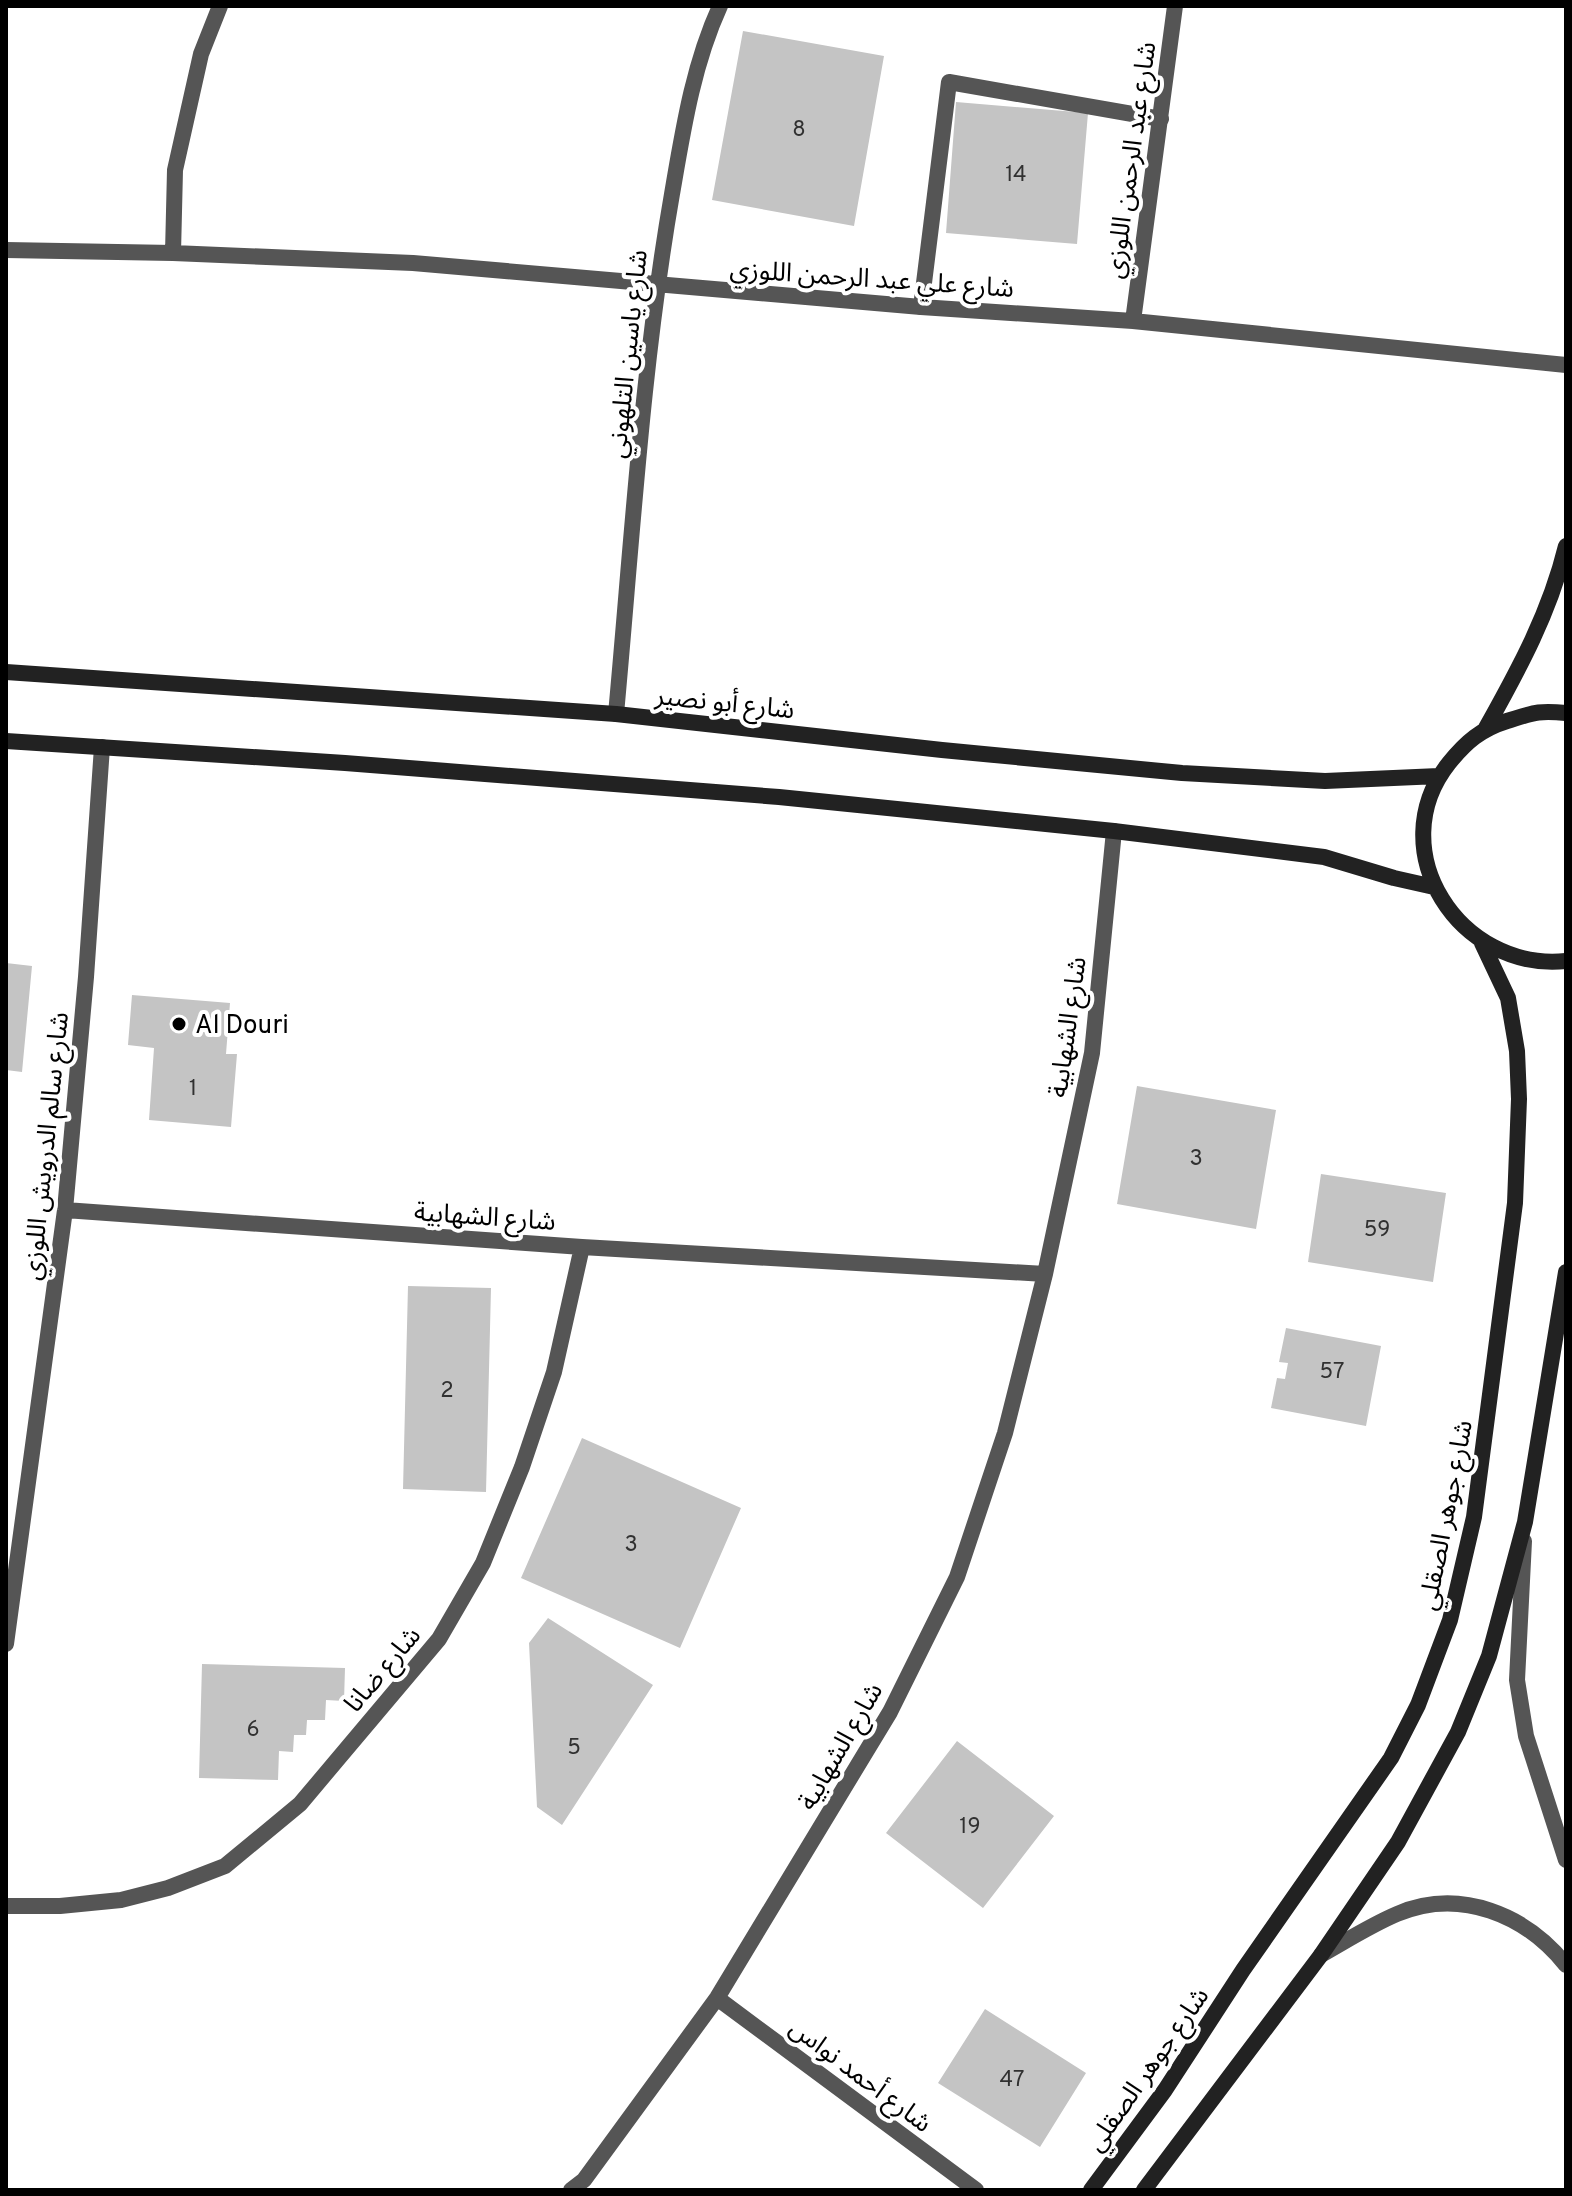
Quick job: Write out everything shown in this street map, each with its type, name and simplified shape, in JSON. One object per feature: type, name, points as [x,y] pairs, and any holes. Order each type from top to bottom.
[{"type":"main road","points":[[1486,728],[1525,658],[1559,577],[1566,546]]},
{"type":"main road","name":"شارع أبو نصير","points":[[6,672],[616,714],[1182,773],[1325,781],[1439,776]]},
{"type":"main road","points":[[1566,713],[1542,710],[1486,728],[1465,743],[1439,776],[1426,812],[1424,850],[1434,887],[1453,918],[1482,943],[1521,959],[1566,961]]},
{"type":"main road","points":[[6,741],[779,797],[1114,831],[1324,857],[1434,887]]},
{"type":"main road","name":"شارع جوهر الصقلي","points":[[1091,2190],[1165,2090],[1243,1970],[1391,1758],[1418,1705],[1450,1620],[1474,1517],[1515,1203],[1519,1099],[1517,1051],[1508,998],[1482,943]]},
{"type":"main road","points":[[1144,2190],[1321,1955],[1398,1842],[1458,1732],[1489,1656],[1525,1522],[1566,1272]]},
{"type":"street","points":[[173,253],[175,170],[201,54],[220,6]]},
{"type":"street","name":"شارع ياسين التلهوني","points":[[616,714],[656,285],[692,88],[709,30],[720,6]]},
{"type":"street","name":"شارع عبد الرحمن اللوزي","points":[[1133,321],[1175,6]]},
{"type":"street","points":[[921,307],[949,82],[1161,119]]},
{"type":"street","name":"شارع علي عبد الرحمن اللوزي","points":[[6,250],[413,263],[921,307],[1133,321],[1566,365]]},
{"type":"street","name":"شارع سالم الدرويش اللوزي","points":[[6,1642],[65,1210],[102,747]]},
{"type":"street","name":"شارع الشهابية","points":[[571,2190],[584,2180],[717,1998],[890,1712],[957,1577],[1005,1433],[1045,1274],[1092,1053],[1114,831]]},
{"type":"street","name":"شارع الشهابية","points":[[65,1210],[582,1247],[1045,1274]]},
{"type":"street","name":"شارع ضانا","points":[[6,1906],[60,1906],[121,1900],[168,1888],[225,1866],[300,1804],[439,1639],[483,1563],[522,1467],[554,1372],[582,1247]]},
{"type":"street","points":[[1525,1522],[1517,1680],[1526,1736],[1566,1860]]},
{"type":"street","points":[[1321,1955],[1399,1913],[1453,1903],[1491,1909],[1523,1924],[1549,1944],[1566,1965]]},
{"type":"street","name":"شارع أحمد نواس","points":[[717,1998],[976,2190]]},
{"type":"building","points":[[743,31],[884,56],[854,226],[712,200]]},
{"type":"building","points":[[956,102],[1088,113],[1077,244],[946,233]]},
{"type":"building","points":[[6,963],[32,966],[22,1072],[6,1070]]},
{"type":"building","points":[[132,995],[230,1003],[226,1054],[237,1054],[231,1127],[149,1120],[154,1048],[128,1045]]},
{"type":"building","points":[[1137,1086],[1276,1110],[1256,1229],[1117,1204]]},
{"type":"building","points":[[1321,1174],[1446,1193],[1433,1282],[1308,1262]]},
{"type":"building","points":[[408,1286],[491,1288],[486,1492],[403,1489]]},
{"type":"building","points":[[1286,1328],[1381,1346],[1366,1426],[1271,1408],[1277,1378],[1285,1379],[1288,1363],[1279,1362]]},
{"type":"building","points":[[582,1438],[741,1508],[680,1648],[521,1578]]},
{"type":"building","points":[[548,1618],[653,1685],[562,1825],[537,1807],[529,1643]]},
{"type":"building","points":[[202,1664],[345,1668],[344,1701],[326,1700],[325,1720],[307,1720],[306,1735],[294,1735],[293,1752],[279,1751],[278,1780],[199,1778]]},
{"type":"building","points":[[957,1741],[1054,1816],[983,1908],[886,1833]]},
{"type":"building","points":[[985,2009],[1086,2073],[1040,2147],[938,2083]]},
{"type":"place","name":"Al Douri","points":[[179,1024]]}]
